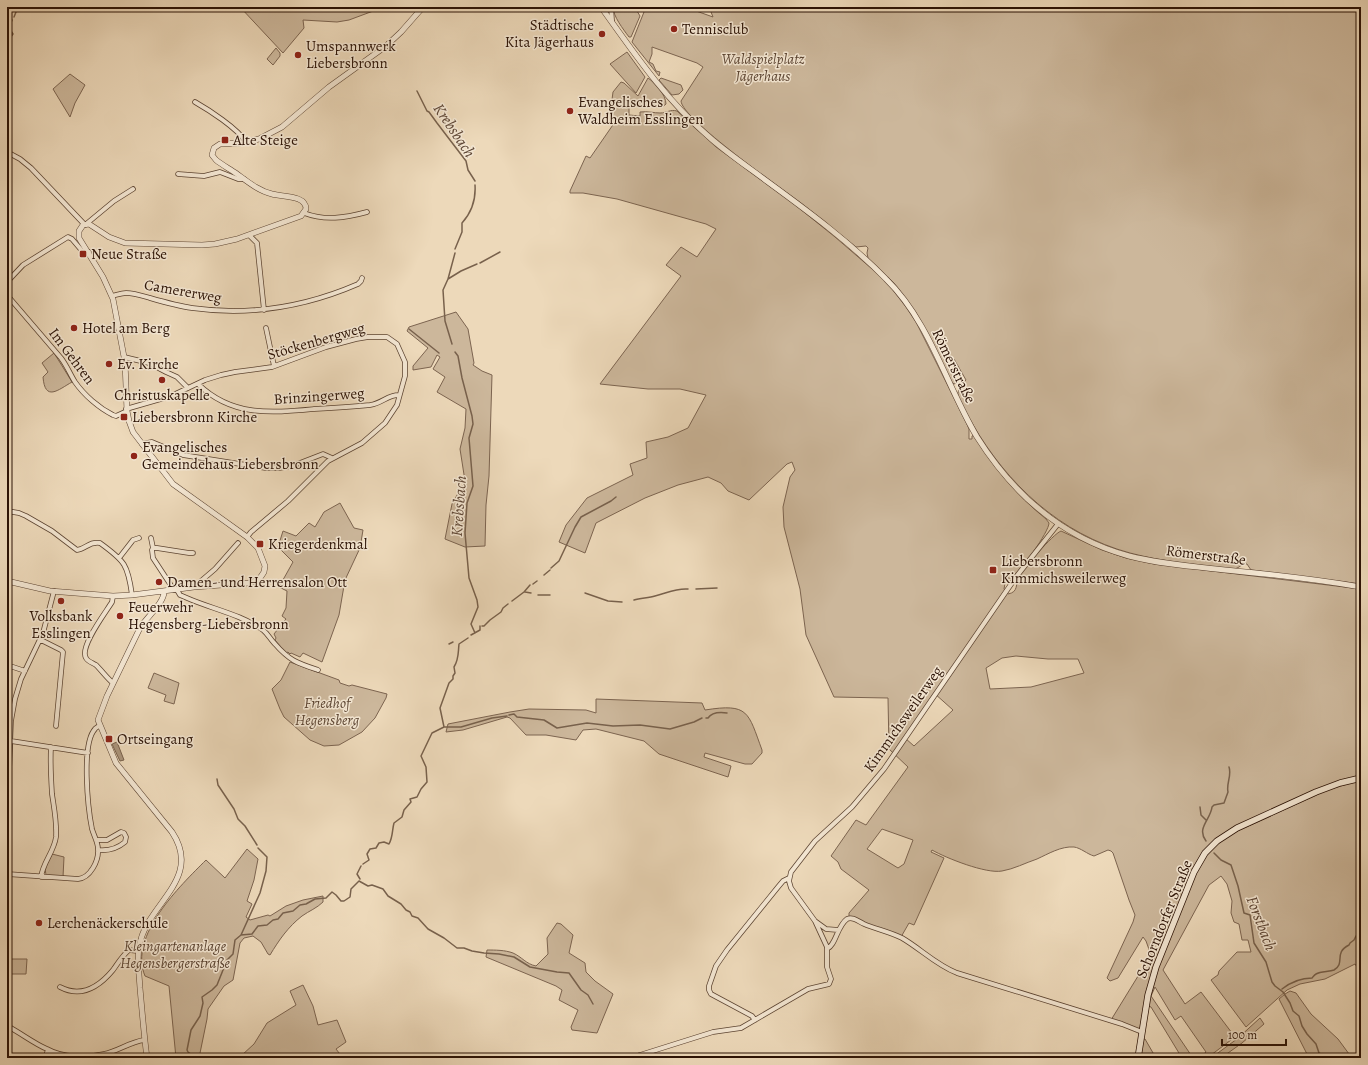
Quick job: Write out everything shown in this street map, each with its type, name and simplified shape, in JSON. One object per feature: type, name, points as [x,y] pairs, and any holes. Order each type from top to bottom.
[{"type":"main road","name":"Schorndorfer Straße","points":[[1138,1058],[1148,995],[1156,967],[1194,872],[1203,856],[1217,841],[1230,832],[1301,798],[1332,786],[1361,778]]},
{"type":"street","points":[[84,225],[91,224],[111,238],[130,244],[211,244],[233,240],[298,217],[304,213],[306,207],[302,200],[268,193],[257,188],[216,160],[212,152],[214,147],[219,144],[246,142],[262,137],[287,123],[329,87],[391,42],[423,7]]},
{"type":"street","name":"Römerstraße","points":[[601,7],[655,81],[698,127],[838,236],[867,260],[892,284],[910,307],[966,416],[991,458],[1002,473],[1022,495],[1038,509],[1058,524],[1076,534],[1116,552],[1183,565],[1361,587]]},
{"type":"street","points":[[611,7],[612,22]]},
{"type":"street","points":[[195,102],[213,113],[242,136],[246,142]]},
{"type":"street","points":[[7,152],[20,159],[31,168],[84,225]]},
{"type":"street","points":[[178,174],[204,176],[220,172],[238,180],[244,179]]},
{"type":"street","points":[[7,581],[54,591],[113,596],[175,590],[199,586],[246,584],[254,582],[260,578],[264,570],[264,560],[258,548],[247,537],[175,486],[132,430],[126,410],[124,357],[112,296],[103,276],[78,234],[80,228],[114,201],[133,189]]},
{"type":"street","points":[[304,213],[313,217],[333,218],[348,217],[367,212]]},
{"type":"street","points":[[249,235],[257,243],[264,310]]},
{"type":"street","points":[[7,282],[23,265],[68,238],[72,238],[83,252],[89,252]]},
{"type":"street","name":"Camererweg","points":[[112,296],[128,293],[209,310],[264,310],[296,305],[322,298],[358,284],[362,278]]},
{"type":"street","name":"Im Gehren","points":[[7,295],[66,365],[75,382],[85,394],[113,415],[117,415],[126,410]]},
{"type":"street","points":[[266,328],[274,366]]},
{"type":"street","name":"Stöckenbergweg","points":[[126,410],[165,398],[224,374],[274,366],[326,347],[356,339],[368,337],[387,337],[399,346],[405,362],[405,376],[394,410],[377,431],[359,445],[332,458]]},
{"type":"street","points":[[124,357],[149,363],[178,377],[188,388]]},
{"type":"street","name":"Brinzingerweg","points":[[198,384],[207,393],[231,406],[248,411],[261,412],[282,412],[370,405],[379,403],[391,396],[399,396]]},
{"type":"street","points":[[142,444],[152,442],[183,455],[266,468],[292,466],[323,454],[332,458],[318,470],[288,501],[247,537]]},
{"type":"street","points":[[7,511],[26,516],[54,532],[73,548],[79,550],[89,544],[100,543],[119,558],[129,574],[132,595]]},
{"type":"street","name":"Kimmichsweilerweg","points":[[755,1020],[752,1016],[710,993],[709,989],[715,968],[778,887],[783,881],[789,878],[792,870],[812,846],[852,807],[884,769],[1016,577],[1058,524]]},
{"type":"street","points":[[119,558],[133,540],[139,538]]},
{"type":"street","points":[[151,538],[153,548],[151,552],[153,558],[180,595],[245,620],[265,632],[291,660],[318,670]]},
{"type":"street","points":[[199,586],[201,581],[238,543]]},
{"type":"street","points":[[153,548],[193,553]]},
{"type":"street","points":[[7,825],[11,741],[9,732],[12,713],[16,695],[25,671],[41,640],[54,591]]},
{"type":"street","points":[[147,1058],[144,1040],[138,951],[141,939],[148,923],[176,882],[181,868],[180,851],[177,840],[172,832],[116,763],[100,726],[99,717],[140,627],[162,600],[164,591]]},
{"type":"street","points":[[113,596],[112,602],[90,636],[86,646],[85,655],[86,659],[98,667],[114,683]]},
{"type":"street","points":[[41,640],[63,652],[56,726]]},
{"type":"street","points":[[7,665],[25,671]]},
{"type":"street","points":[[7,874],[81,879],[89,875],[96,862],[98,850],[88,799],[88,753],[94,731],[100,726]]},
{"type":"street","points":[[11,741],[88,753]]},
{"type":"street","points":[[41,877],[42,870],[53,848],[56,834],[50,771],[51,748]]},
{"type":"street","points":[[96,840],[107,840],[121,832],[126,836],[125,842],[108,850],[98,850]]},
{"type":"street","points":[[634,1058],[713,1032],[739,1028],[808,989],[830,983],[831,979],[826,963],[827,949],[815,921],[793,892],[789,878]]},
{"type":"street","points":[[827,949],[831,946],[838,930],[846,920],[851,918],[901,938],[942,966],[956,973],[1122,1024],[1142,1032]]},
{"type":"street","points":[[815,921],[826,929],[838,930]]},
{"type":"street","points":[[60,987],[72,992],[92,988],[106,978],[129,950],[138,951]]},
{"type":"street","points":[[7,1026],[48,1050],[68,1055],[91,1056],[109,1053],[135,1042],[144,1040]]},
{"type":"street","points":[[45,1058],[48,1050]]},
{"type":"green space","points":[[240,7],[384,7],[349,20],[337,22],[303,20],[304,28],[283,53]]},
{"type":"green space","points":[[613,7],[625,7],[637,11],[640,16],[631,37],[629,37],[619,22],[613,11]]},
{"type":"green space","name":"Waldspielplatz Jägerhaus","points":[[646,7],[685,7],[713,17],[709,7],[1361,7],[1361,584],[1251,570],[1247,564],[1243,564],[1235,569],[1195,565],[1130,553],[1081,533],[1058,520],[1038,504],[1019,486],[986,445],[959,399],[959,389],[966,380],[954,359],[948,362],[957,382],[955,384],[952,383],[916,313],[894,283],[868,258],[868,248],[866,246],[856,247],[801,203],[734,154],[698,123],[686,110],[681,101],[703,67],[697,63],[652,47],[652,54],[649,62],[653,64],[656,71],[660,72],[659,76],[632,42]]},
{"type":"green space","points":[[276,48],[280,53],[280,56],[273,65],[267,59]]},
{"type":"green space","points":[[627,52],[645,77],[636,93],[610,64]]},
{"type":"green space","points":[[70,74],[85,85],[75,103],[70,117],[53,89]]},
{"type":"green space","points":[[648,78],[662,93],[666,104],[658,107],[645,100],[642,103],[631,102],[631,107],[629,107],[629,115],[640,116],[640,112],[660,113],[672,110],[677,111],[716,147],[794,204],[835,237],[886,281],[906,307],[916,322],[966,422],[969,429],[969,439],[972,439],[972,436],[974,435],[1006,480],[1049,523],[1044,535],[1027,560],[1016,574],[1011,578],[1006,578],[1004,589],[1008,594],[1015,590],[1019,577],[1032,560],[1052,538],[1061,531],[1102,550],[1126,558],[1154,564],[1361,589],[1361,776],[1343,781],[1215,840],[1202,853],[1193,869],[1158,955],[1140,1029],[1111,1020],[1151,955],[1143,937],[1118,978],[1110,981],[1107,978],[1135,915],[1111,851],[1108,850],[1094,856],[1077,848],[1069,847],[1015,867],[1002,871],[995,871],[966,865],[932,850],[931,852],[944,858],[914,925],[909,923],[901,937],[849,917],[849,913],[869,890],[841,869],[838,862],[831,856],[856,820],[866,825],[908,767],[889,749],[888,698],[834,697],[806,635],[800,589],[784,527],[783,507],[790,477],[795,470],[792,462],[787,464],[749,500],[728,491],[721,483],[708,477],[678,485],[645,498],[596,523],[585,553],[559,542],[566,525],[587,498],[633,475],[630,464],[647,458],[646,442],[668,437],[688,428],[706,395],[680,389],[648,389],[600,384],[681,276],[666,265],[681,247],[697,257],[716,229],[706,224],[617,199],[583,193],[570,193],[586,156],[590,158],[617,119],[610,115],[613,92],[621,82],[638,96]],"holes":[[[1016,656],[1048,659],[1078,659],[1084,673],[1031,687],[990,689],[986,668],[1002,658]],[[934,693],[953,710],[914,746],[905,738]],[[882,829],[913,840],[904,864],[898,868],[867,849]]]},
{"type":"green space","points":[[661,78],[681,85],[683,90],[679,94],[672,95],[659,80]]},
{"type":"green space","points":[[456,312],[468,329],[474,363],[473,365],[492,375],[485,546],[465,547],[445,539],[452,504],[465,481],[460,449],[465,428],[466,409],[437,392],[445,377],[433,369],[440,357],[437,355],[431,367],[413,370],[413,366],[428,348],[407,331],[409,327]]},
{"type":"green space","points":[[54,353],[72,382],[57,391],[49,392],[44,385],[43,377],[48,372],[42,363]]},
{"type":"green space","points":[[340,503],[354,528],[363,530],[360,548],[345,580],[339,615],[322,662],[303,653],[300,657],[288,652],[286,653],[275,640],[276,638],[274,634],[286,619],[282,616],[286,608],[287,591],[279,587],[293,562],[278,547],[283,531],[296,536],[309,523],[315,527],[324,512]]},
{"type":"green space","name":"Friedhof Hegensberg","points":[[290,662],[339,680],[340,683],[349,686],[352,685],[387,694],[386,698],[375,718],[362,732],[339,745],[324,746],[310,740],[284,717],[280,709],[272,689],[281,680]]},
{"type":"green space","points":[[154,673],[179,683],[174,704],[164,701],[166,695],[148,688]]},
{"type":"green space","points":[[596,699],[702,703],[705,710],[730,708],[739,710],[745,713],[749,719],[762,753],[752,764],[745,764],[705,753],[704,757],[731,766],[728,777],[659,754],[644,741],[596,729],[583,730],[576,740],[546,735],[526,735],[510,718],[507,717],[463,730],[446,732],[448,724],[529,709],[586,710],[596,713]]},
{"type":"green space","points":[[1361,780],[1361,967],[1357,967],[1355,964],[1325,979],[1300,984],[1287,990],[1246,1027],[1211,980],[1218,975],[1219,971],[1237,952],[1251,952],[1248,940],[1242,940],[1239,924],[1234,922],[1231,913],[1232,901],[1227,884],[1221,876],[1209,885],[1163,970],[1185,1004],[1201,992],[1235,1037],[1207,1058],[1199,1058],[1206,1052],[1181,1016],[1175,1020],[1155,987],[1151,996],[1193,1058],[1182,1058],[1151,1007],[1148,1006],[1157,969],[1196,872],[1205,857],[1216,845],[1233,833],[1327,790]]},
{"type":"green space","name":"Kleingartenanlage Hegensbergerstraße","points":[[247,849],[258,859],[254,880],[247,901],[252,904],[246,917],[250,920],[268,915],[270,916],[286,906],[303,900],[323,896],[323,902],[302,916],[288,929],[270,955],[261,942],[253,936],[244,938],[240,943],[233,980],[224,986],[208,1009],[199,1058],[176,1058],[169,986],[145,976],[142,961],[144,945],[150,929],[159,913],[183,883],[206,860],[225,878]]},
{"type":"green space","points":[[52,854],[64,857],[63,877],[47,876],[45,870]]},
{"type":"green space","points":[[557,923],[561,924],[573,935],[569,953],[585,963],[586,972],[595,981],[613,994],[597,1033],[572,1030],[571,1027],[578,1010],[559,1000],[562,990],[556,986],[486,957],[487,950],[507,951],[519,956],[529,964],[536,966],[548,954],[547,938]]},
{"type":"green space","points":[[7,959],[27,959],[26,974],[7,974]]},
{"type":"green space","points":[[303,985],[313,1006],[318,1025],[337,1020],[346,1042],[336,1049],[343,1058],[282,1058],[280,1054],[259,1055],[255,1058],[242,1058],[242,1055],[254,1044],[267,1023],[296,1005],[290,991]]},
{"type":"green space","points":[[1290,991],[1296,993],[1311,1014],[1338,1039],[1352,1058],[1309,1058],[1279,999]]},
{"type":"green space","points":[[1260,1018],[1264,1024],[1242,1043],[1221,1058],[1211,1058],[1237,1039]]},
{"type":"green space","points":[[1143,1039],[1145,1039],[1156,1058],[1140,1058]]},
{"type":"shaded area","points":[[117,742],[124,760],[120,761],[112,744]]},
{"type":"waterway","points":[[14,17],[18,7]]},
{"type":"waterway","points":[[7,42],[13,34],[9,28],[12,20]]},
{"type":"waterway","name":"Krebsbach","points":[[417,91],[427,111],[466,161],[468,170],[475,181]]},
{"type":"waterway","name":"Krebsbach","points":[[455,249],[462,232],[462,223],[473,206],[475,185]]},
{"type":"waterway","points":[[480,263],[500,252]]},
{"type":"waterway","name":"Krebsbach","points":[[452,344],[445,321],[443,290],[448,279],[455,253]]},
{"type":"waterway","points":[[448,279],[477,264]]},
{"type":"waterway","points":[[409,329],[439,353]]},
{"type":"waterway","name":"Krebsbach","points":[[455,352],[458,356],[473,424],[469,438],[473,486],[467,503],[465,533],[469,578],[478,607],[471,624],[475,633]]},
{"type":"waterway","points":[[551,568],[559,561],[581,517],[616,497]]},
{"type":"waterway","points":[[544,575],[550,570]]},
{"type":"waterway","points":[[533,584],[537,581]]},
{"type":"waterway","points":[[512,601],[524,592],[530,585]]},
{"type":"waterway","points":[[696,589],[717,588]]},
{"type":"waterway","points":[[634,600],[653,597],[675,590],[688,589]]},
{"type":"waterway","points":[[525,592],[531,593]]},
{"type":"waterway","points":[[585,593],[608,601],[622,602]]},
{"type":"waterway","points":[[538,595],[550,595]]},
{"type":"waterway","points":[[482,626],[501,612],[508,604]]},
{"type":"waterway","name":"Krebsbach","points":[[471,635],[480,630],[480,626]]},
{"type":"waterway","name":"Krebsbach","points":[[363,864],[369,860],[367,854],[370,849],[376,848],[379,843],[384,842],[389,844],[394,823],[402,817],[404,810],[411,802],[410,799],[417,797],[427,782],[426,767],[421,756],[432,733],[444,727],[440,708],[449,683],[453,679],[455,673],[454,667],[458,659],[459,644],[468,638]]},
{"type":"waterway","points":[[449,644],[453,642]]},
{"type":"waterway","points":[[706,718],[716,713],[727,713]]},
{"type":"waterway","points":[[509,715],[514,714],[517,717],[544,720],[557,728],[587,723],[613,726],[640,725],[670,729],[702,718]]},
{"type":"waterway","points":[[444,727],[461,727],[492,718],[507,716]]},
{"type":"waterway","name":"Forstbach","points":[[1206,841],[1203,836],[1203,828],[1212,807],[1214,805],[1224,803],[1228,792],[1230,773],[1229,767]]},
{"type":"waterway","points":[[217,779],[218,785],[234,809],[238,819],[245,826],[257,845]]},
{"type":"waterway","points":[[1200,807],[1201,815],[1206,820]]},
{"type":"waterway","points":[[241,935],[260,893],[266,871],[267,857],[258,848]]},
{"type":"waterway","name":"Forstbach","points":[[1214,853],[1221,860],[1231,865],[1238,886],[1244,913],[1250,915],[1254,943],[1266,962],[1272,982],[1283,992],[1293,1011],[1299,1016],[1302,1026],[1316,1044],[1319,1053],[1332,1058]]},
{"type":"waterway","name":"Krebsbach","points":[[360,879],[357,874],[361,866]]},
{"type":"waterway","points":[[196,1058],[187,1050],[191,1030],[200,1016],[203,1003],[202,997],[217,985],[227,960],[233,954],[235,940],[241,935],[252,934],[258,926],[267,925],[273,920],[278,919],[283,913],[293,911],[300,905],[306,904],[315,899],[326,898],[332,892],[341,901],[344,901],[350,897],[351,889],[359,881],[368,886],[372,885],[383,889],[388,896],[401,904],[410,912],[412,916],[418,918],[428,929],[444,938],[457,948],[514,957],[530,967],[569,973],[581,990],[588,995],[593,1004]]},
{"type":"waterway","points":[[1282,989],[1296,981],[1312,978],[1318,973],[1334,970],[1339,964],[1340,955],[1344,948],[1349,945],[1356,936],[1361,934]]},
{"type":"place","name":"Tennisclub","points":[[674,29]]},
{"type":"place","name":"Städtische Kita Jägerhaus","points":[[602,34]]},
{"type":"place","name":"Umspannwerk Liebersbronn","points":[[298,55]]},
{"type":"place","name":"Evangelisches Waldheim Esslingen","points":[[570,111]]},
{"type":"place","name":"Alte Steige","points":[[225,140]]},
{"type":"place","name":"Neue Straße","points":[[83,254]]},
{"type":"place","name":"Hotel am Berg","points":[[74,328]]},
{"type":"place","name":"Ev. Kirche","points":[[109,364]]},
{"type":"place","name":"Christuskapelle","points":[[162,380]]},
{"type":"place","name":"Liebersbronn Kirche","points":[[124,417]]},
{"type":"place","name":"Evangelisches Gemeindehaus Liebersbronn","points":[[134,456]]},
{"type":"place","name":"Kriegerdenkmal","points":[[260,544]]},
{"type":"place","name":"Liebersbronn Kimmichsweilerweg","points":[[993,570]]},
{"type":"place","name":"Damen- und Herrensalon Ott","points":[[159,582]]},
{"type":"place","name":"Volksbank Esslingen","points":[[61,601]]},
{"type":"place","name":"Feuerwehr Hegensberg-Liebersbronn","points":[[120,616]]},
{"type":"place","name":"Ortseingang","points":[[109,739]]},
{"type":"place","name":"Lerchenäckerschule","points":[[39,923]]}]
